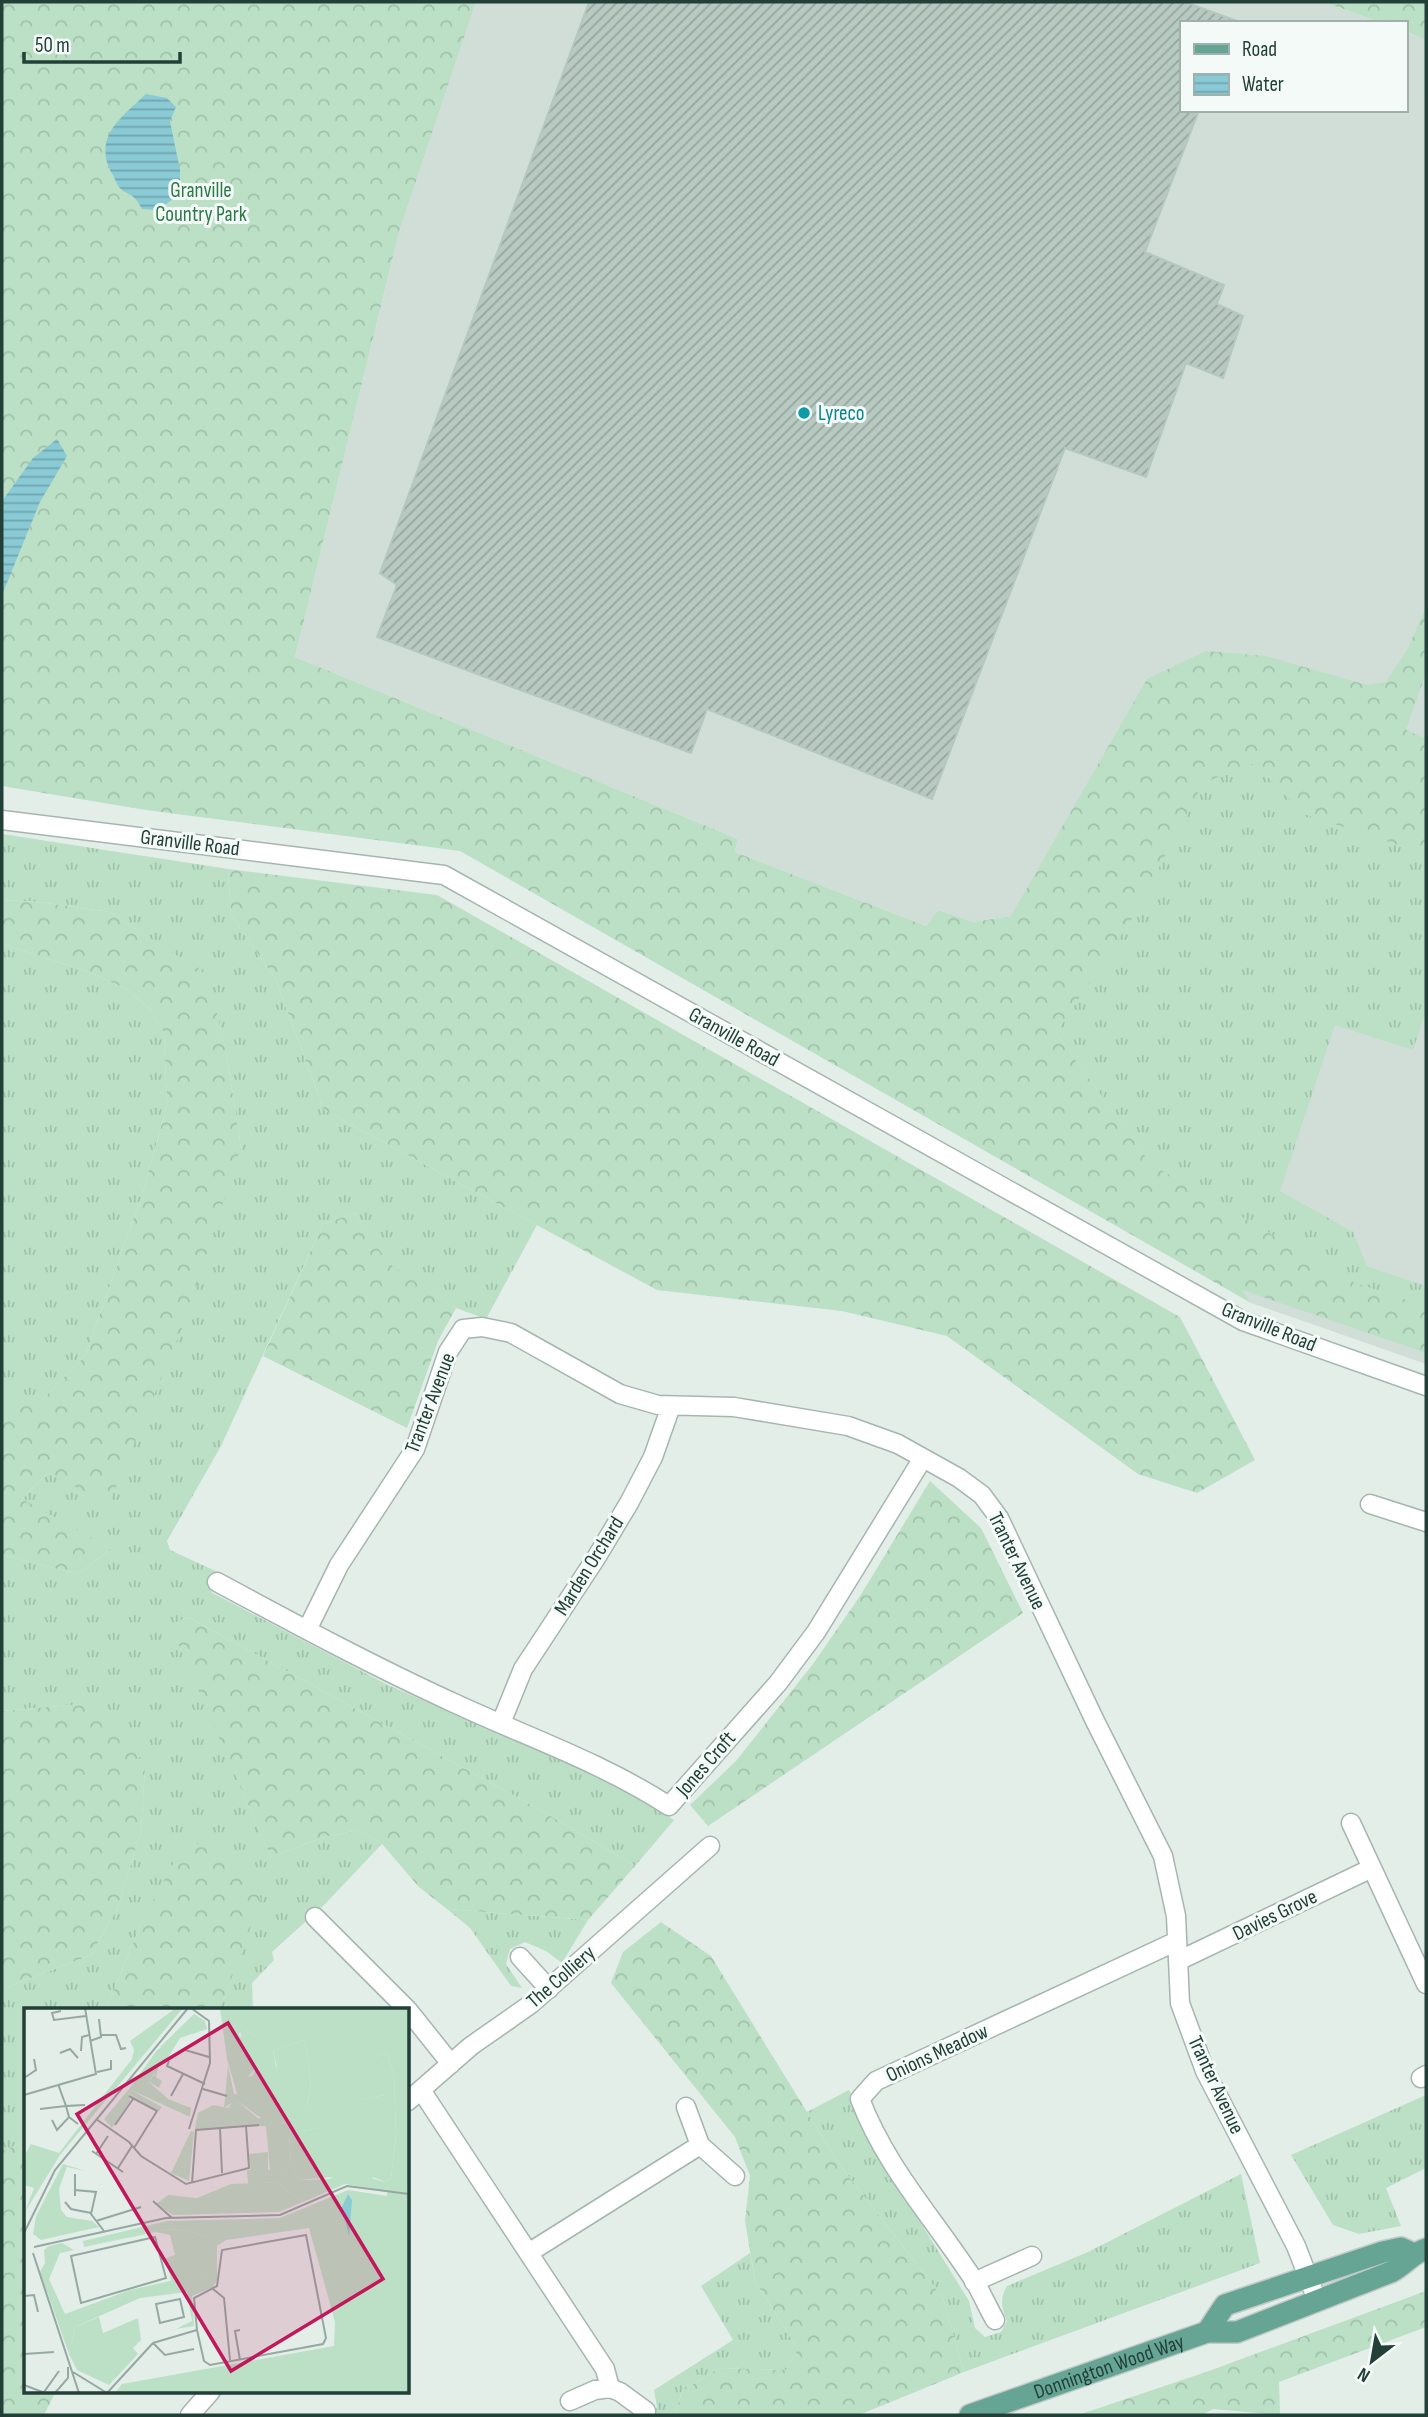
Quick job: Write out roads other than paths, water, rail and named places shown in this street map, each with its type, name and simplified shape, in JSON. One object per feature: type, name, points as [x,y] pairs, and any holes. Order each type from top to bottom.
[{"type":"main road","name":"Donnington Wood Way","points":[[1207,2332],[1225,2305],[1392,2250],[1401,2248],[1419,2251]]},
{"type":"main road","name":"Donnington Wood Way","points":[[970,2415],[1207,2332],[1237,2332],[1391,2272],[1419,2251]]},
{"type":"street","name":"Granville Road","points":[[2,820],[444,875],[1242,1321],[1426,1387]]},
{"type":"street","name":"Tranter Avenue","points":[[307,1630],[339,1565],[415,1449],[448,1352],[463,1329],[482,1327],[511,1333],[620,1394],[658,1405],[734,1407],[848,1426],[898,1444],[959,1478],[982,1496],[999,1518],[1095,1721],[1163,1856],[1176,1916],[1180,2003],[1205,2071],[1279,2213],[1317,2300]]},
{"type":"street","name":"Marden Orchard","points":[[501,1723],[523,1669],[629,1503],[653,1457],[671,1406]]},
{"type":"street","name":"Jones Croft","points":[[217,1582],[396,1677],[556,1745],[633,1783],[669,1806],[778,1683],[816,1632],[923,1458]]},
{"type":"street","points":[[1370,1504],[1426,1522]]},
{"type":"street","points":[[1351,1822],[1426,1984]]},
{"type":"street","name":"The Colliery","points":[[414,2096],[451,2063],[549,1989],[710,1846]]},
{"type":"street","name":"Davies Grove","points":[[1178,1961],[1372,1868]]},
{"type":"street","points":[[315,1917],[405,2008]]},
{"type":"street","name":"Onions Meadow","points":[[995,2320],[975,2282],[906,2187],[869,2122],[860,2099],[876,2081],[1178,1941]]},
{"type":"street","points":[[520,1957],[549,1989]]},
{"type":"street","points":[[410,2014],[451,2063]]},
{"type":"street","points":[[414,2096],[530,2252],[606,2369],[610,2388]]},
{"type":"street","points":[[686,2107],[700,2145],[735,2176]]},
{"type":"street","points":[[530,2252],[700,2145]]},
{"type":"street","points":[[975,2282],[1032,2256]]},
{"type":"street","points":[[570,2401],[595,2390],[610,2388],[646,2411]]},
{"type":"street","points":[[190,2415],[211,2392]]},
{"type":"water","points":[[146,94],[167,98],[176,107],[170,121],[180,170],[180,194],[158,210],[142,209],[133,196],[122,190],[106,159],[108,138],[113,128]]},
{"type":"water","points":[[57,439],[67,456],[40,502],[2,595],[2,501],[33,458]]},
{"type":"place","name":"Lyreco","points":[[804,413]]},
{"type":"park label","name":"Granville Country Park","points":[[201,202]]}]
